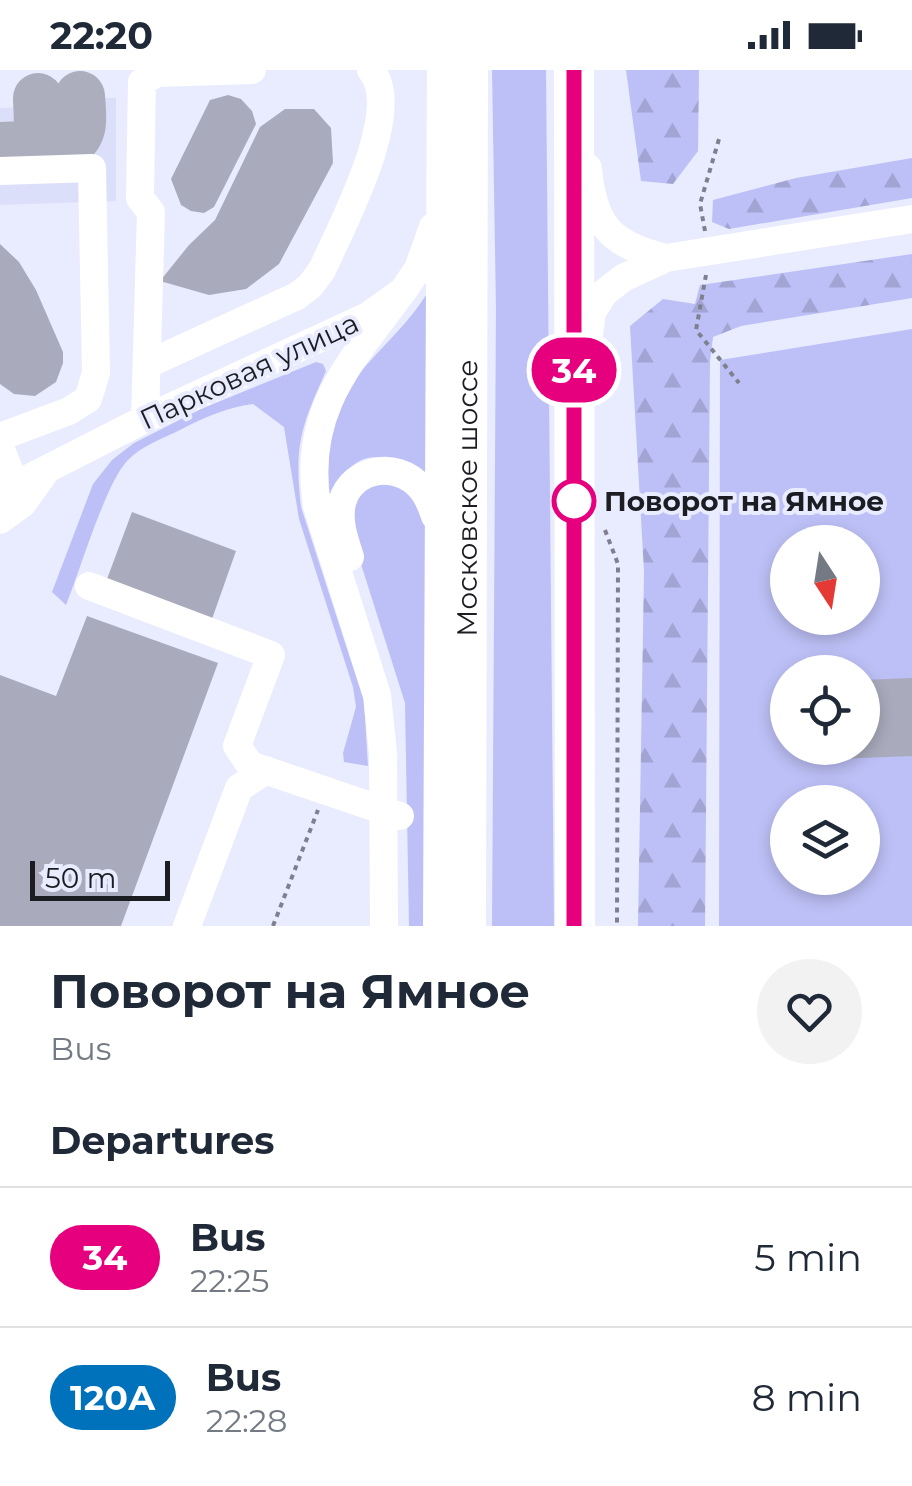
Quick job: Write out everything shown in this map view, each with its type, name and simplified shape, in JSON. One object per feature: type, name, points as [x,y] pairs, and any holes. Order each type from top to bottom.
[{"type":"highway","name":"Московское шоссе","points":[[466,926],[468,70]]},
{"type":"highway","points":[[574,70],[574,926]]},
{"type":"street","points":[[145,419],[151,212],[140,198],[142,82],[157,73],[252,70]]},
{"type":"street","points":[[148,364],[297,296],[310,286],[322,270],[377,144],[378,83],[370,70]]},
{"type":"street","points":[[438,926],[441,70]]},
{"type":"street","points":[[583,70],[590,192],[599,219],[614,238],[635,250],[666,258]]},
{"type":"street","points":[[0,172],[92,168],[96,373],[88,399],[69,411],[0,436]]},
{"type":"street","name":"Парковая улица","points":[[7,489],[145,419],[368,316],[403,291],[429,244],[442,196]]},
{"type":"street","points":[[574,514],[586,440],[588,329],[592,312],[613,285],[666,258],[912,219]]},
{"type":"street","points":[[401,926],[378,696],[320,519],[313,478],[320,419],[354,356],[403,291]]},
{"type":"street","points":[[0,448],[7,489]]},
{"type":"street","points":[[0,520],[22,504],[46,469]]},
{"type":"street","points":[[384,926],[397,715],[344,538],[341,505],[361,476],[390,471],[402,474],[421,488],[438,524]]},
{"type":"street","points":[[89,586],[271,656],[237,746],[250,765],[392,813]]},
{"type":"street","points":[[187,926],[239,788],[266,770]]},
{"type":"path","points":[[574,514],[604,528],[618,564],[617,926]]},
{"type":"path","points":[[274,926],[320,806]]},
{"type":"shaded area","points":[[101,98],[116,98],[116,201],[0,205],[0,108],[100,105]]},
{"type":"green space","points":[[492,70],[546,70],[554,926],[492,926],[496,308]]},
{"type":"green space","points":[[626,70],[699,70],[698,151],[673,184],[641,181]]},
{"type":"green space","points":[[912,158],[912,198],[729,229],[712,222],[713,200],[796,178]]},
{"type":"green space","points":[[912,254],[912,298],[741,326],[713,337],[705,926],[638,926],[644,571],[630,326],[663,299],[695,304],[700,285]]},
{"type":"green space","points":[[431,286],[433,483],[403,465],[377,457],[354,465],[332,494],[324,492],[325,445],[335,410],[359,373],[406,322]]},
{"type":"green space","points":[[912,329],[912,926],[719,926],[720,360]]},
{"type":"green space","points":[[316,362],[323,364],[326,371],[299,451],[301,507],[364,701],[368,766],[344,762],[356,707],[353,687],[299,519],[284,427],[253,404],[206,417],[152,443],[127,461],[110,489],[66,605],[52,592],[93,484],[112,460],[134,443],[201,409]]},
{"type":"green space","points":[[363,482],[407,484],[424,510],[430,549],[431,926],[409,926],[405,703],[354,542],[354,493]]},
{"type":"building","points":[[228,95],[241,99],[252,111],[256,124],[214,207],[204,213],[191,211],[181,205],[171,179],[210,100]]},
{"type":"building","points":[[285,109],[314,109],[331,128],[333,163],[279,264],[246,289],[209,295],[160,281],[215,220],[260,127]]},
{"type":"building","points":[[0,244],[19,262],[36,290],[63,352],[56,382],[35,396],[14,394],[0,384]]},
{"type":"building","points":[[132,512],[236,551],[212,619],[107,579]]},
{"type":"building","points":[[87,616],[218,663],[121,926],[0,926],[0,675],[56,696]]},
{"type":"building","points":[[912,678],[912,756],[880,757],[880,679]]},
{"type":"taxiway","points":[[0,147],[67,144],[80,129],[80,96]]},
{"type":"taxiway","points":[[28,145],[38,130],[38,98]]},
{"type":"bus line","name":"34","points":[[574,70],[574,926]]},
{"type":"place","name":"Поворот на Ямное","points":[[574,501]]}]
